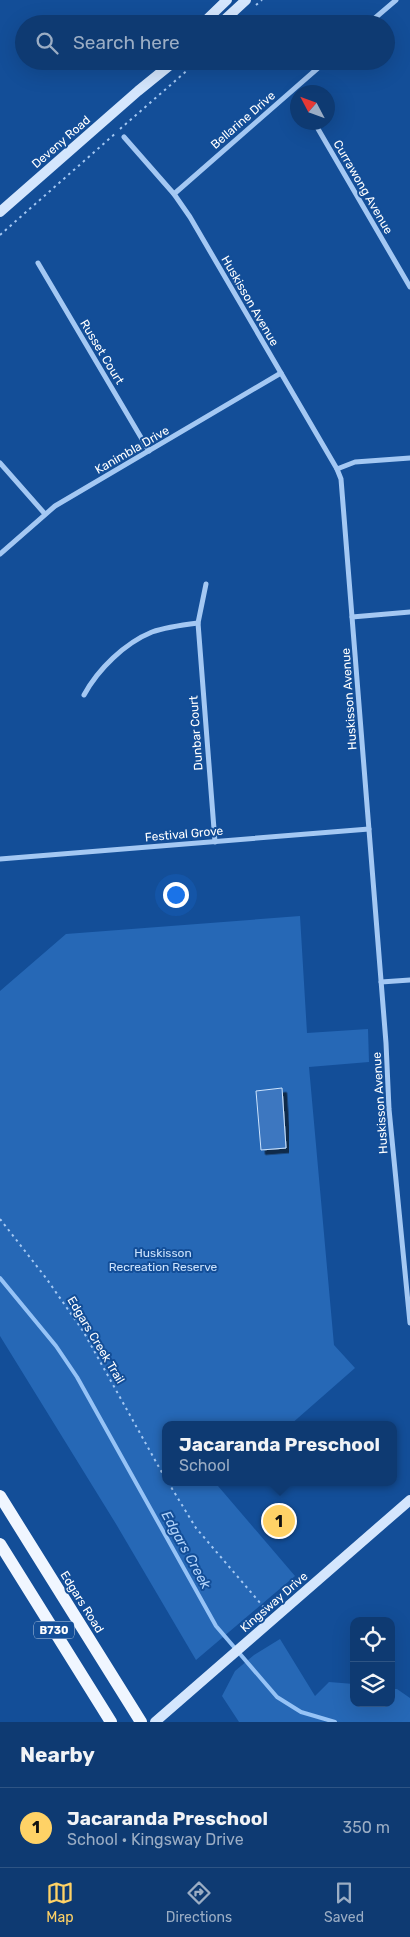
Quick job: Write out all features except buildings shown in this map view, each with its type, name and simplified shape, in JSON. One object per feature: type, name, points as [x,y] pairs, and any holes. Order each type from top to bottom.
[{"type":"main road","name":"Edgars Road","points":[[0,1496],[141,1722]]},
{"type":"main road","name":"B730","points":[[0,1544],[111,1722]]},
{"type":"street","points":[[211,15],[227,0]]},
{"type":"street","points":[[230,15],[246,0]]},
{"type":"street","points":[[378,15],[396,0]]},
{"type":"street","name":"Deveny Road","points":[[138,91],[158,70]]},
{"type":"street","name":"Deveny Road","points":[[0,212],[164,70]]},
{"type":"street","name":"Bellarine Drive","points":[[299,85],[316,70]]},
{"type":"street","name":"Bellarine Drive","points":[[174,194],[290,92]]},
{"type":"street","name":"Currawong Avenue","points":[[319,130],[410,287]]},
{"type":"street","name":"Huskisson Avenue","points":[[124,137],[174,194],[190,217],[338,469],[341,480],[386,1043],[389,1109],[410,1322]]},
{"type":"street","name":"Russet Court","points":[[38,264],[149,451]]},
{"type":"street","name":"Kanimbla Drive","points":[[0,554],[45,514],[282,373]]},
{"type":"street","points":[[338,469],[355,462],[410,458]]},
{"type":"street","points":[[0,463],[45,514]]},
{"type":"street","name":"Dunbar Court","points":[[206,584],[198,623],[214,842]]},
{"type":"street","points":[[352,617],[410,612]]},
{"type":"street","points":[[84,695],[90,684],[102,670],[123,650],[141,638],[165,628],[198,623]]},
{"type":"street","name":"Festival Grove","points":[[0,859],[369,829]]},
{"type":"street","points":[[381,982],[410,980]]},
{"type":"street","name":"Kingsway Drive","points":[[155,1722],[410,1500]]},
{"type":"path","points":[[0,235],[188,70]]},
{"type":"path","name":"Edgars Creek Trail","points":[[0,1218],[46,1278],[83,1331],[162,1473]]},
{"type":"path","points":[[170,1486],[196,1528],[263,1606]]},
{"type":"green space","name":"Huskisson Recreation Reserve","points":[[300,916],[307,1033],[368,1029],[369,1062],[309,1067],[334,1345],[355,1368],[295,1421],[162,1421],[162,1486],[218,1486],[295,1576],[196,1660],[116,1524],[0,1336],[0,991],[66,934]]},
{"type":"green space","points":[[280,1639],[315,1696],[329,1682],[350,1684],[350,1707],[395,1707],[395,1689],[397,1689],[410,1698],[410,1722],[239,1722],[222,1696],[235,1671],[254,1655]]},
{"type":"waterway","name":"Edgars Creek","points":[[0,1278],[56,1346],[77,1377],[216,1626],[277,1697],[301,1712],[335,1722]]},
{"type":"place","name":"Jacaranda Preschool","points":[[279,1521]]}]
